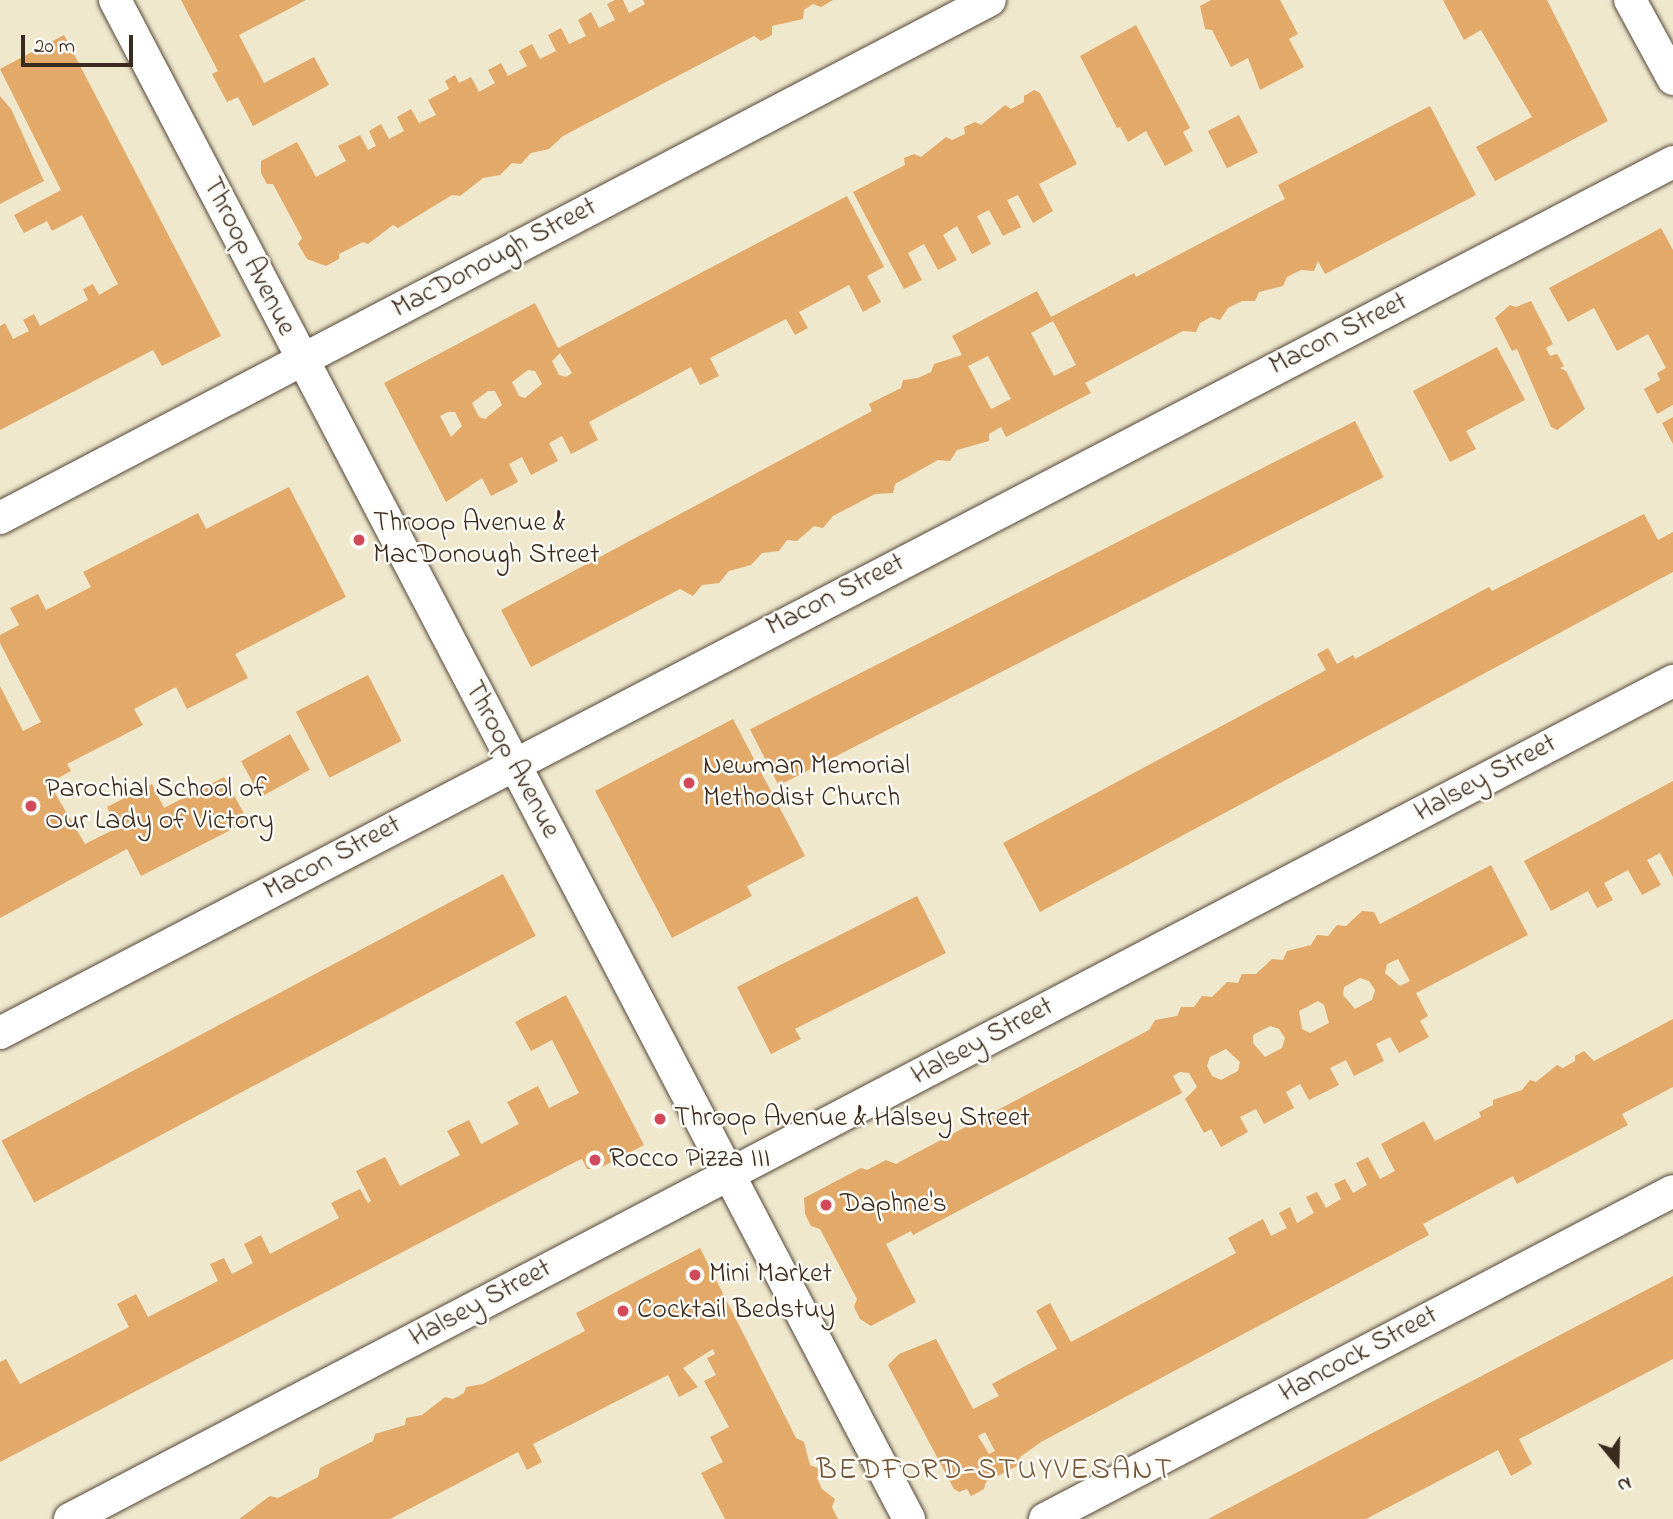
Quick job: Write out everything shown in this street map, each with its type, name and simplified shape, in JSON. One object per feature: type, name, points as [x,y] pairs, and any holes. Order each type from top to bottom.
[{"type":"street","name":"Throop Avenue","points":[[115,0],[909,1519]]},
{"type":"street","name":"MacDonough Street","points":[[0,518],[990,0]]},
{"type":"street","points":[[1630,0],[1673,79]]},
{"type":"street","name":"Macon Street","points":[[0,1033],[1673,162]]},
{"type":"street","name":"Halsey Street","points":[[70,1519],[1673,681]]},
{"type":"street","name":"Hancock Street","points":[[1045,1519],[1673,1191]]},
{"type":"building","points":[[181,0],[306,0],[239,35],[264,83],[314,57],[329,85],[253,126],[238,97],[227,102],[212,74],[218,71]]},
{"type":"building","points":[[623,0],[629,13],[645,4],[643,0],[833,0],[821,7],[813,4],[804,10],[803,19],[772,26],[772,35],[761,41],[754,36],[563,136],[549,149],[531,153],[521,164],[512,163],[500,175],[483,178],[460,196],[452,195],[398,228],[393,225],[368,244],[363,242],[339,254],[339,259],[326,266],[307,259],[298,244],[302,238],[273,184],[267,184],[261,173],[261,161],[297,142],[316,177],[346,161],[338,146],[360,135],[368,150],[376,146],[369,131],[381,124],[389,139],[404,131],[397,117],[411,109],[419,123],[436,115],[428,100],[449,89],[445,81],[455,75],[459,83],[471,77],[479,92],[495,83],[488,70],[501,63],[508,76],[527,66],[519,51],[532,44],[540,59],[556,51],[548,35],[561,28],[569,44],[586,36],[578,20],[591,12],[599,28],[615,20],[607,4]]},
{"type":"building","points":[[1211,0],[1280,0],[1298,34],[1289,39],[1304,67],[1260,90],[1248,58],[1231,67],[1212,30],[1205,29],[1200,6]]},
{"type":"building","points":[[1443,0],[1547,0],[1608,121],[1495,181],[1476,147],[1532,117],[1481,30],[1464,40]]},
{"type":"building","points":[[1136,25],[1190,128],[1183,132],[1193,151],[1165,166],[1146,131],[1128,142],[1120,127],[1117,128],[1080,56]]},
{"type":"building","points":[[64,35],[221,336],[162,366],[153,350],[0,430],[0,326],[5,323],[13,339],[29,331],[23,320],[34,314],[40,326],[88,300],[83,289],[93,284],[99,295],[118,284],[82,215],[52,231],[47,221],[24,233],[14,215],[61,190],[0,69]]},
{"type":"building","points":[[1034,90],[1040,93],[1077,164],[1039,184],[1053,211],[1033,223],[1018,195],[1007,200],[1021,227],[1003,236],[989,210],[977,216],[991,244],[972,254],[957,226],[943,235],[957,260],[938,270],[924,244],[908,253],[922,280],[904,289],[853,192],[905,165],[904,158],[914,154],[921,157],[946,137],[952,140],[965,134],[964,127],[975,122],[981,125],[1005,105],[1011,109],[1024,102],[1024,96]]},
{"type":"building","points":[[0,96],[11,109],[44,181],[0,204]]},
{"type":"building","points":[[1430,106],[1476,195],[1325,274],[1318,261],[1314,271],[1301,270],[1287,277],[1283,286],[1259,292],[1255,301],[1242,301],[1228,308],[1220,320],[1211,317],[1200,323],[1196,332],[1183,331],[1085,383],[1091,393],[1006,437],[1001,427],[989,434],[989,441],[957,450],[950,461],[938,460],[895,484],[893,493],[875,494],[833,516],[823,528],[814,526],[797,541],[787,540],[779,551],[762,553],[751,565],[729,571],[719,583],[702,585],[693,596],[680,589],[531,667],[501,610],[872,411],[869,404],[901,388],[903,380],[918,378],[931,372],[934,364],[962,355],[952,336],[1037,291],[1051,317],[1134,273],[1136,277],[1285,199],[1278,185]],"holes":[[[1053,321],[1076,365],[1054,376],[1031,333]],[[988,356],[1011,399],[991,409],[968,366]]]},
{"type":"building","points":[[1239,115],[1258,152],[1227,168],[1208,131]]},
{"type":"building","points":[[847,196],[884,267],[867,276],[881,302],[863,312],[849,285],[799,312],[808,328],[795,335],[786,319],[710,358],[719,376],[700,385],[691,367],[589,422],[598,440],[571,454],[562,436],[549,443],[558,461],[531,475],[522,457],[509,464],[518,482],[491,496],[482,478],[446,502],[384,383],[535,303],[558,348]],"holes":[[[560,353],[572,373],[566,377],[559,375],[552,361]],[[528,370],[535,371],[542,384],[525,398],[519,396],[512,382]],[[488,391],[495,391],[502,405],[485,419],[479,417],[472,403]],[[455,412],[462,426],[451,437],[440,416]]]},
{"type":"building","points":[[1661,228],[1673,250],[1673,405],[1657,414],[1644,389],[1660,380],[1657,373],[1666,368],[1648,334],[1617,351],[1594,308],[1568,322],[1549,288]]},
{"type":"building","points":[[1531,301],[1553,344],[1546,348],[1550,356],[1557,354],[1564,366],[1560,368],[1566,371],[1585,409],[1557,430],[1551,427],[1517,349],[1512,351],[1495,318],[1510,305],[1516,307]]},
{"type":"building","points":[[1497,347],[1525,400],[1466,431],[1476,449],[1450,462],[1413,391]]},
{"type":"building","points":[[1673,417],[1673,444],[1662,423]]},
{"type":"building","points":[[1355,421],[1384,477],[779,785],[750,729]]},
{"type":"building","points":[[289,487],[346,597],[235,654],[248,678],[187,709],[176,687],[134,709],[143,725],[67,764],[71,771],[49,783],[85,844],[117,828],[107,807],[152,784],[164,808],[224,777],[248,821],[141,876],[127,849],[0,918],[0,686],[23,731],[41,722],[0,643],[0,635],[19,625],[10,608],[38,594],[46,610],[91,587],[83,572],[198,513],[206,529]]},
{"type":"building","points":[[1644,514],[1658,540],[1673,532],[1673,572],[1040,912],[1003,843],[1326,670],[1317,654],[1328,648],[1337,664],[1353,655],[1355,659],[1489,587],[1492,591]]},
{"type":"building","points":[[368,675],[402,741],[329,778],[296,712]]},
{"type":"building","points":[[733,719],[805,856],[747,886],[752,896],[672,938],[595,791]]},
{"type":"building","points":[[290,734],[310,770],[261,797],[241,761]]},
{"type":"building","points":[[1673,781],[1673,877],[1660,853],[1647,860],[1661,885],[1642,895],[1628,870],[1604,883],[1613,900],[1597,908],[1588,891],[1551,911],[1524,861]]},
{"type":"building","points":[[1491,865],[1528,935],[1416,993],[1428,1016],[1420,1021],[1429,1037],[1399,1053],[1390,1037],[1376,1044],[1384,1061],[1354,1076],[1346,1060],[1330,1068],[1339,1085],[1309,1100],[1300,1084],[1286,1092],[1294,1108],[1264,1124],[1256,1109],[1240,1117],[1248,1132],[1221,1147],[1211,1129],[1204,1133],[1185,1099],[1197,1087],[1189,1073],[1180,1072],[1173,1076],[1182,1093],[913,1235],[911,1231],[886,1244],[916,1302],[871,1326],[860,1319],[854,1307],[857,1299],[820,1229],[811,1226],[805,1214],[804,1198],[861,1168],[867,1170],[886,1160],[896,1164],[1149,1030],[1155,1020],[1177,1016],[1181,1007],[1194,1007],[1202,996],[1212,997],[1227,982],[1238,983],[1242,974],[1256,974],[1272,959],[1283,960],[1287,951],[1311,945],[1317,935],[1328,936],[1337,925],[1346,926],[1362,911],[1374,912],[1380,924]],"holes":[[[1398,959],[1410,981],[1400,986],[1385,973],[1387,964]],[[1360,978],[1369,981],[1375,990],[1372,1000],[1355,1009],[1343,995],[1344,987]],[[1318,1001],[1324,1005],[1329,1023],[1310,1033],[1302,1029],[1299,1011]],[[1270,1026],[1279,1029],[1285,1038],[1282,1048],[1265,1057],[1253,1043],[1253,1035]],[[1226,1049],[1240,1062],[1238,1071],[1221,1080],[1212,1076],[1207,1066],[1210,1057]]]},
{"type":"building","points":[[503,874],[536,936],[34,1202],[1,1141]]},
{"type":"building","points":[[917,896],[946,953],[795,1029],[801,1039],[771,1054],[737,987]]},
{"type":"building","points":[[566,995],[644,1145],[598,1169],[587,1169],[582,1159],[577,1161],[0,1462],[0,1362],[6,1359],[20,1384],[129,1327],[117,1304],[136,1294],[148,1317],[218,1281],[210,1264],[224,1258],[232,1274],[253,1263],[244,1244],[261,1235],[270,1254],[339,1218],[331,1203],[360,1189],[368,1203],[371,1201],[356,1171],[385,1157],[400,1186],[460,1155],[447,1131],[469,1120],[481,1144],[519,1124],[507,1102],[538,1086],[549,1108],[579,1093],[552,1040],[531,1051],[515,1022]]},
{"type":"building","points":[[1673,1019],[1673,1087],[1622,1114],[1628,1125],[1517,1184],[1513,1176],[1423,1224],[1429,1235],[1041,1442],[1020,1457],[1019,1465],[986,1482],[984,1489],[971,1496],[967,1489],[959,1492],[954,1489],[888,1365],[899,1354],[936,1339],[973,1409],[999,1396],[992,1384],[1057,1349],[1036,1311],[1050,1303],[1071,1342],[1236,1253],[1228,1238],[1263,1219],[1271,1236],[1287,1228],[1279,1213],[1290,1207],[1297,1223],[1314,1213],[1306,1197],[1317,1192],[1326,1208],[1341,1199],[1334,1184],[1345,1179],[1353,1193],[1367,1185],[1356,1163],[1368,1157],[1380,1179],[1395,1171],[1381,1144],[1424,1121],[1435,1141],[1481,1117],[1479,1112],[1493,1105],[1493,1100],[1522,1090],[1530,1080],[1536,1082],[1557,1065],[1563,1068],[1575,1061],[1575,1056],[1584,1051],[1594,1061]],"holes":[[[985,1432],[995,1451],[989,1454],[978,1436]]]},
{"type":"building","points":[[700,1248],[796,1438],[804,1442],[810,1465],[820,1469],[817,1478],[822,1489],[835,1499],[832,1507],[838,1519],[725,1519],[701,1473],[723,1462],[710,1437],[729,1427],[704,1381],[716,1375],[707,1358],[715,1354],[713,1349],[683,1368],[698,1387],[679,1397],[668,1375],[533,1444],[542,1462],[527,1470],[518,1452],[390,1519],[239,1519],[270,1496],[278,1498],[318,1477],[320,1468],[373,1441],[375,1434],[405,1425],[406,1418],[422,1415],[445,1397],[453,1399],[464,1393],[466,1387],[483,1384],[585,1331],[576,1313]]},
{"type":"building","points":[[1673,1276],[1673,1359],[1519,1439],[1532,1464],[1511,1476],[1498,1450],[1366,1519],[1208,1519]]},
{"type":"place","name":"Throop Avenue & MacDonough Street","points":[[359,540]]},
{"type":"place","name":"Newman Memorial Methodist Church","points":[[689,783]]},
{"type":"place","name":"Parochial School of Our Lady of Victory","points":[[31,806]]},
{"type":"place","name":"Throop Avenue & Halsey Street","points":[[660,1119]]},
{"type":"place","name":"Rocco Pizza III","points":[[595,1160]]},
{"type":"place","name":"Daphne's","points":[[826,1205]]},
{"type":"place","name":"Mini Market","points":[[695,1275]]},
{"type":"place","name":"Cocktail Bedstuy","points":[[623,1311]]},
{"type":"district","name":"BEDFORD-STUYVESANT","points":[[995,1471]]}]
